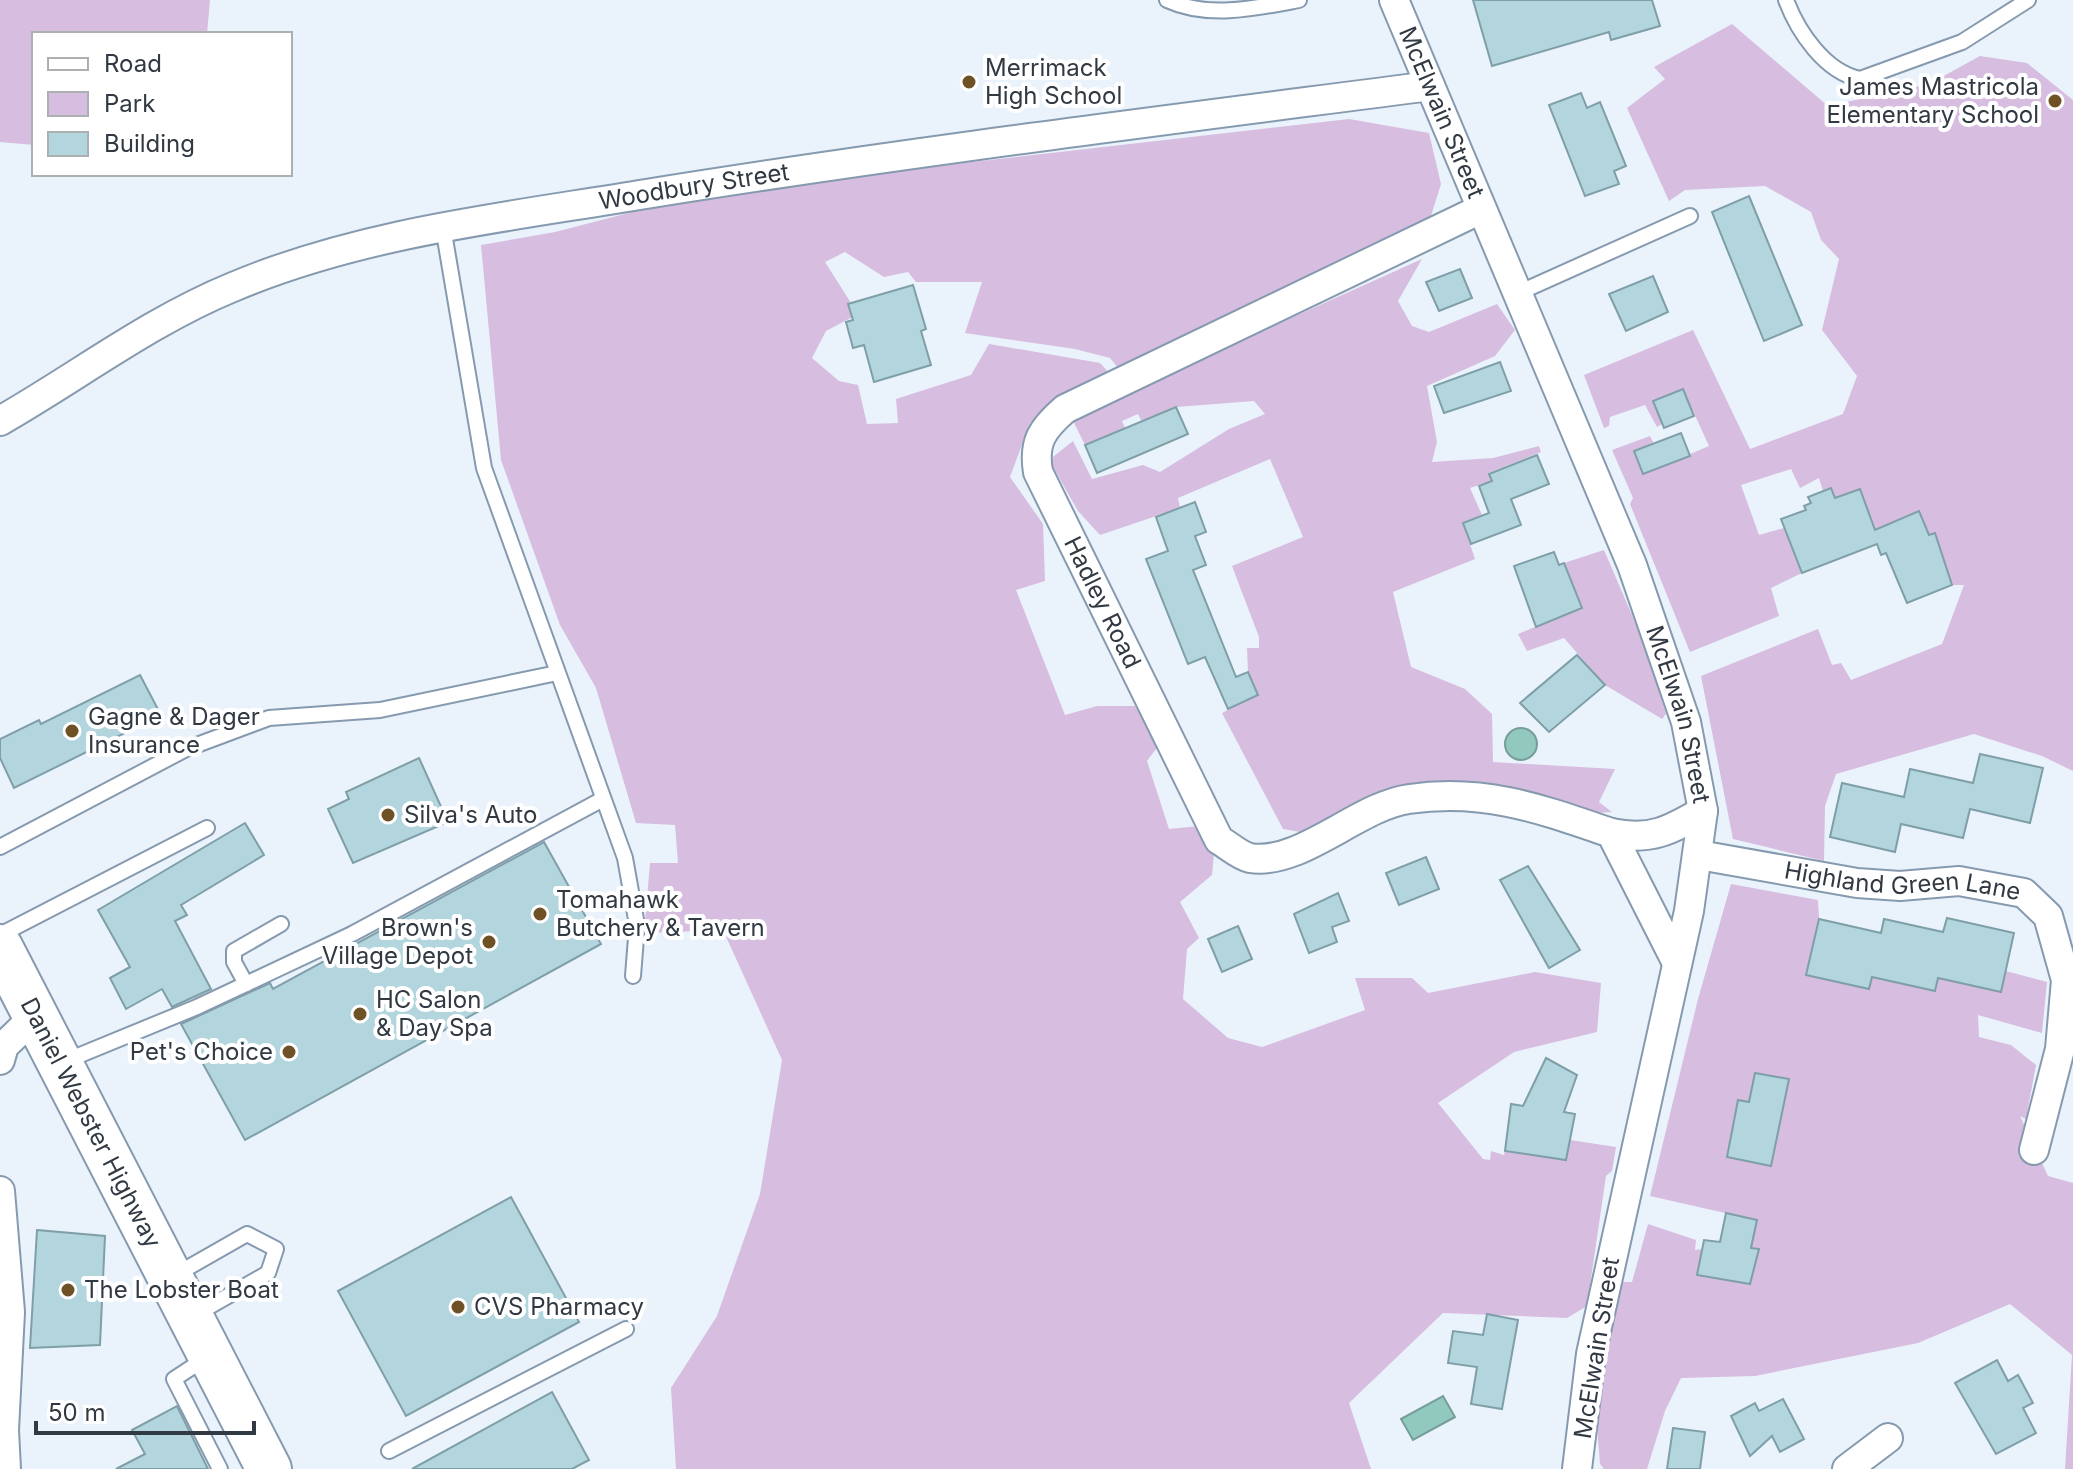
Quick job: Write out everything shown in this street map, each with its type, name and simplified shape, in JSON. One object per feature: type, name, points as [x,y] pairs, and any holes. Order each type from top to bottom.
[{"type":"main road","name":"Daniel Webster Highway","points":[[0,947],[63,1063],[269,1469]]},
{"type":"street","name":"McElwain Street","points":[[1394,0],[1632,565],[1686,722],[1703,811],[1699,855],[1677,963],[1594,1339],[1577,1469]]},
{"type":"street","name":"Woodbury Street","points":[[0,421],[165,321],[231,287],[304,261],[443,227],[723,182],[1430,86]]},
{"type":"street","name":"Hadley Road","points":[[1481,209],[1065,409],[1039,435],[1035,452],[1038,472],[1219,840],[1249,858],[1283,856],[1405,799],[1473,794],[1542,810],[1611,833],[1640,839],[1674,828],[1703,811]]},
{"type":"street","points":[[1611,833],[1677,963]]},
{"type":"street","name":"Highland Green Lane","points":[[1699,855],[1857,883],[1900,886],[1959,881],[2024,893],[2048,916],[2066,980],[2060,1049],[2034,1150]]},
{"type":"street","points":[[0,1060],[4,1046],[35,1016]]},
{"type":"street","points":[[0,1191],[10,1312],[4,1430],[6,1469]]},
{"type":"street","points":[[1847,1469],[1888,1438]]},
{"type":"lane","points":[[1167,0],[1214,10],[1249,9],[1299,0]]},
{"type":"lane","points":[[1786,0],[1793,20],[1811,44],[1843,75],[1860,79],[1962,42],[2028,0]]},
{"type":"lane","points":[[1518,293],[1690,216]]},
{"type":"lane","points":[[443,227],[484,468],[625,858],[637,925],[633,976]]},
{"type":"lane","points":[[0,847],[186,749],[269,718],[380,710],[557,673]]},
{"type":"lane","points":[[63,1063],[124,1039],[352,934],[603,799]]},
{"type":"lane","points":[[0,935],[207,828]]},
{"type":"lane","points":[[246,984],[234,962],[234,951],[281,924]]},
{"type":"lane","points":[[171,1277],[247,1234],[276,1249],[268,1273],[191,1317]]},
{"type":"lane","points":[[389,1451],[626,1329]]},
{"type":"lane","points":[[210,1355],[174,1379],[220,1469]]},
{"type":"green space","points":[[0,0],[210,0],[207,32],[32,32],[32,145],[0,142]]},
{"type":"green space","points":[[1732,24],[1828,106],[1929,84],[1980,56],[2027,63],[2073,100],[2073,771],[2042,756],[1974,734],[1836,774],[1825,806],[1824,861],[1733,839],[1701,676],[1818,629],[1832,665],[1841,663],[1851,680],[1942,644],[1964,585],[1952,585],[1935,533],[1929,535],[1919,512],[1875,530],[1860,489],[1835,498],[1831,488],[1823,491],[1819,478],[1800,488],[1791,469],[1741,485],[1759,535],[1784,528],[1802,573],[1771,588],[1779,616],[1690,652],[1630,504],[1633,498],[1612,450],[1650,436],[1654,444],[1634,452],[1643,474],[1709,446],[1683,389],[1653,401],[1662,424],[1657,427],[1645,405],[1610,417],[1609,426],[1604,428],[1584,375],[1693,330],[1750,449],[1843,414],[1857,376],[1822,330],[1839,259],[1821,240],[1811,212],[1765,186],[1685,190],[1669,201],[1627,108],[1665,79],[1654,67]]},
{"type":"green space","points":[[1349,119],[1429,133],[1441,184],[1425,235],[1127,379],[1110,358],[1075,349],[965,333],[982,282],[916,282],[908,272],[884,277],[845,252],[825,262],[858,314],[826,331],[812,358],[839,381],[858,385],[867,424],[898,423],[896,399],[971,375],[989,344],[1100,363],[1110,374],[1030,423],[1010,477],[1043,524],[1045,581],[1016,590],[1065,715],[1097,706],[1135,706],[1159,745],[1147,761],[1169,829],[1199,826],[1214,854],[1212,875],[1180,902],[1199,938],[1187,949],[1183,999],[1228,1038],[1262,1047],[1365,1010],[1355,978],[1412,978],[1428,993],[1535,972],[1601,983],[1597,1032],[1514,1052],[1438,1103],[1483,1159],[1490,1160],[1491,1151],[1504,1155],[1505,1149],[1566,1160],[1570,1140],[1616,1147],[1612,1171],[1606,1176],[1587,1306],[1567,1318],[1443,1313],[1349,1403],[1371,1469],[676,1469],[671,1388],[717,1316],[760,1194],[782,1060],[723,930],[644,933],[650,863],[678,863],[675,825],[636,823],[596,688],[560,625],[501,460],[481,245],[555,232],[710,192]]},
{"type":"green space","points":[[1422,259],[1398,301],[1412,326],[1429,332],[1497,304],[1515,330],[1495,356],[1427,386],[1437,442],[1432,462],[1493,458],[1539,446],[1541,452],[1489,473],[1492,481],[1470,488],[1482,515],[1463,523],[1475,559],[1393,592],[1411,667],[1465,689],[1492,714],[1493,762],[1615,769],[1599,802],[1612,812],[1580,814],[1471,786],[1306,833],[1283,829],[1222,713],[1258,694],[1248,672],[1247,648],[1259,648],[1259,637],[1232,566],[1303,537],[1270,459],[1178,498],[1180,508],[1100,535],[1078,511],[1049,460],[1073,441],[1092,479],[1143,465],[1160,472],[1229,429],[1265,414],[1254,401],[1176,407],[1142,422],[1138,414],[1122,421],[1125,428],[1085,445],[1071,417]]},
{"type":"green space","points":[[1604,550],[1644,643],[1666,714],[1662,719],[1605,685],[1564,638],[1527,651],[1518,634],[1581,608],[1564,563]]},
{"type":"green space","points":[[1731,884],[1818,900],[1819,919],[1807,975],[1869,989],[1872,977],[1938,978],[2001,992],[2006,971],[2047,982],[2042,1033],[1978,1015],[1979,1037],[2011,1045],[2036,1065],[2026,1119],[2020,1116],[2048,1176],[2073,1183],[2073,1469],[2065,1469],[2072,1355],[2010,1304],[1918,1343],[1755,1376],[1681,1378],[1665,1411],[1647,1469],[1604,1469],[1600,1464],[1591,1354],[1606,1282],[1632,1282],[1648,1224],[1696,1240],[1695,1250],[1702,1249],[1697,1275],[1750,1285],[1759,1250],[1751,1248],[1756,1220],[1650,1196],[1698,999]],"holes":[[[1755,1073],[1789,1079],[1771,1166],[1727,1157],[1738,1101],[1749,1102]]]},
{"type":"shaded area","points":[[1521,728],[1532,733],[1537,744],[1532,755],[1521,760],[1510,755],[1505,744],[1510,733]]},
{"type":"shaded area","points":[[1443,1396],[1455,1417],[1413,1440],[1401,1419]]},
{"type":"building","points":[[1473,0],[1652,0],[1660,26],[1611,40],[1609,32],[1492,66]]},
{"type":"building","points":[[1581,93],[1587,108],[1600,102],[1626,166],[1614,171],[1619,184],[1585,196],[1549,105]]},
{"type":"building","points":[[1749,196],[1802,325],[1764,341],[1712,212]]},
{"type":"building","points":[[1460,269],[1472,298],[1439,311],[1426,282]]},
{"type":"building","points":[[1653,276],[1668,312],[1626,331],[1609,294]]},
{"type":"building","points":[[913,285],[926,329],[921,331],[931,365],[874,382],[864,345],[853,348],[846,322],[853,320],[848,304]]},
{"type":"building","points":[[1500,362],[1511,391],[1444,413],[1434,386]]},
{"type":"building","points":[[1683,389],[1694,416],[1664,428],[1653,401]]},
{"type":"building","points":[[1176,407],[1188,434],[1097,473],[1085,445]]},
{"type":"building","points":[[1681,433],[1690,456],[1643,474],[1634,451]]},
{"type":"building","points":[[1537,455],[1549,484],[1511,499],[1521,525],[1471,544],[1463,523],[1489,513],[1479,486],[1492,481],[1489,474]]},
{"type":"building","points":[[1831,488],[1835,498],[1860,489],[1875,530],[1919,511],[1929,535],[1935,533],[1952,585],[1907,603],[1886,553],[1881,555],[1877,544],[1802,573],[1781,519],[1806,510],[1804,506],[1811,503],[1808,497]]},
{"type":"building","points":[[1195,502],[1206,532],[1195,536],[1206,565],[1193,570],[1236,677],[1248,672],[1258,695],[1228,709],[1205,657],[1188,664],[1146,559],[1168,551],[1156,517]]},
{"type":"building","points":[[1554,552],[1559,565],[1564,563],[1582,608],[1536,627],[1514,566]]},
{"type":"building","points":[[1577,655],[1605,685],[1549,732],[1520,703]]},
{"type":"building","name":"Gagne & Dager Insurance","points":[[140,675],[161,715],[14,788],[0,758],[0,739],[39,720],[41,724]]},
{"type":"building","points":[[1980,754],[2043,768],[2030,823],[1970,809],[1963,838],[1901,824],[1895,852],[1830,837],[1842,783],[1904,797],[1910,769],[1973,783]]},
{"type":"building","name":"Silva's Auto","points":[[419,758],[448,822],[353,863],[328,809],[349,799],[346,792]]},
{"type":"building","points":[[245,823],[264,855],[181,905],[187,915],[175,921],[211,989],[172,1007],[162,989],[126,1009],[110,978],[130,967],[98,910]]},
{"type":"building","points":[[544,842],[601,944],[245,1140],[181,1024],[270,983],[273,989]]},
{"type":"building","points":[[1426,857],[1439,889],[1399,905],[1386,873]]},
{"type":"building","points":[[1528,866],[1580,950],[1549,968],[1500,880]]},
{"type":"building","points":[[1338,893],[1349,921],[1332,927],[1337,942],[1309,953],[1294,914]]},
{"type":"building","points":[[1947,918],[2014,933],[2001,992],[1938,978],[1935,991],[1872,977],[1869,989],[1806,975],[1819,919],[1881,933],[1884,919],[1943,932]]},
{"type":"building","points":[[1238,926],[1252,959],[1222,972],[1208,939]]},
{"type":"building","points":[[1546,1058],[1577,1075],[1564,1112],[1575,1114],[1566,1160],[1505,1151],[1511,1104],[1523,1106]]},
{"type":"building","points":[[1755,1073],[1789,1079],[1771,1166],[1727,1157],[1738,1100],[1749,1102]]},
{"type":"building","name":"CVS Pharmacy","points":[[511,1197],[579,1322],[406,1416],[338,1291]]},
{"type":"building","points":[[1726,1213],[1757,1220],[1751,1248],[1759,1249],[1750,1284],[1697,1275],[1704,1240],[1720,1242]]},
{"type":"building","name":"The Lobster Boat","points":[[37,1230],[105,1236],[100,1345],[30,1348]]},
{"type":"building","points":[[1487,1314],[1518,1320],[1502,1409],[1471,1404],[1477,1367],[1448,1363],[1453,1331],[1483,1335]]},
{"type":"building","points":[[1997,1360],[2008,1381],[2018,1375],[2033,1403],[2023,1408],[2036,1433],[1996,1454],[1955,1383]]},
{"type":"building","points":[[552,1392],[589,1460],[572,1469],[412,1469]]},
{"type":"building","points":[[1783,1399],[1804,1439],[1780,1452],[1772,1436],[1750,1456],[1731,1416],[1755,1403],[1759,1411]]},
{"type":"building","points":[[177,1406],[208,1469],[116,1469],[145,1454],[132,1430]]},
{"type":"building","points":[[1673,1428],[1705,1432],[1700,1469],[1667,1469]]},
{"type":"place","name":"Merrimack High School","points":[[969,82]]},
{"type":"place","name":"James Mastricola Elementary School","points":[[2055,101]]},
{"type":"place","name":"Gagne & Dager Insurance","points":[[72,731]]},
{"type":"place","name":"Silva's Auto","points":[[388,815]]},
{"type":"place","name":"Tomahawk Butchery & Tavern","points":[[540,914]]},
{"type":"place","name":"Brown's Village Depot","points":[[489,942]]},
{"type":"place","name":"HC Salon & Day Spa","points":[[360,1014]]},
{"type":"place","name":"Pet's Choice","points":[[289,1052]]},
{"type":"place","name":"The Lobster Boat","points":[[68,1290]]},
{"type":"place","name":"CVS Pharmacy","points":[[458,1307]]}]
